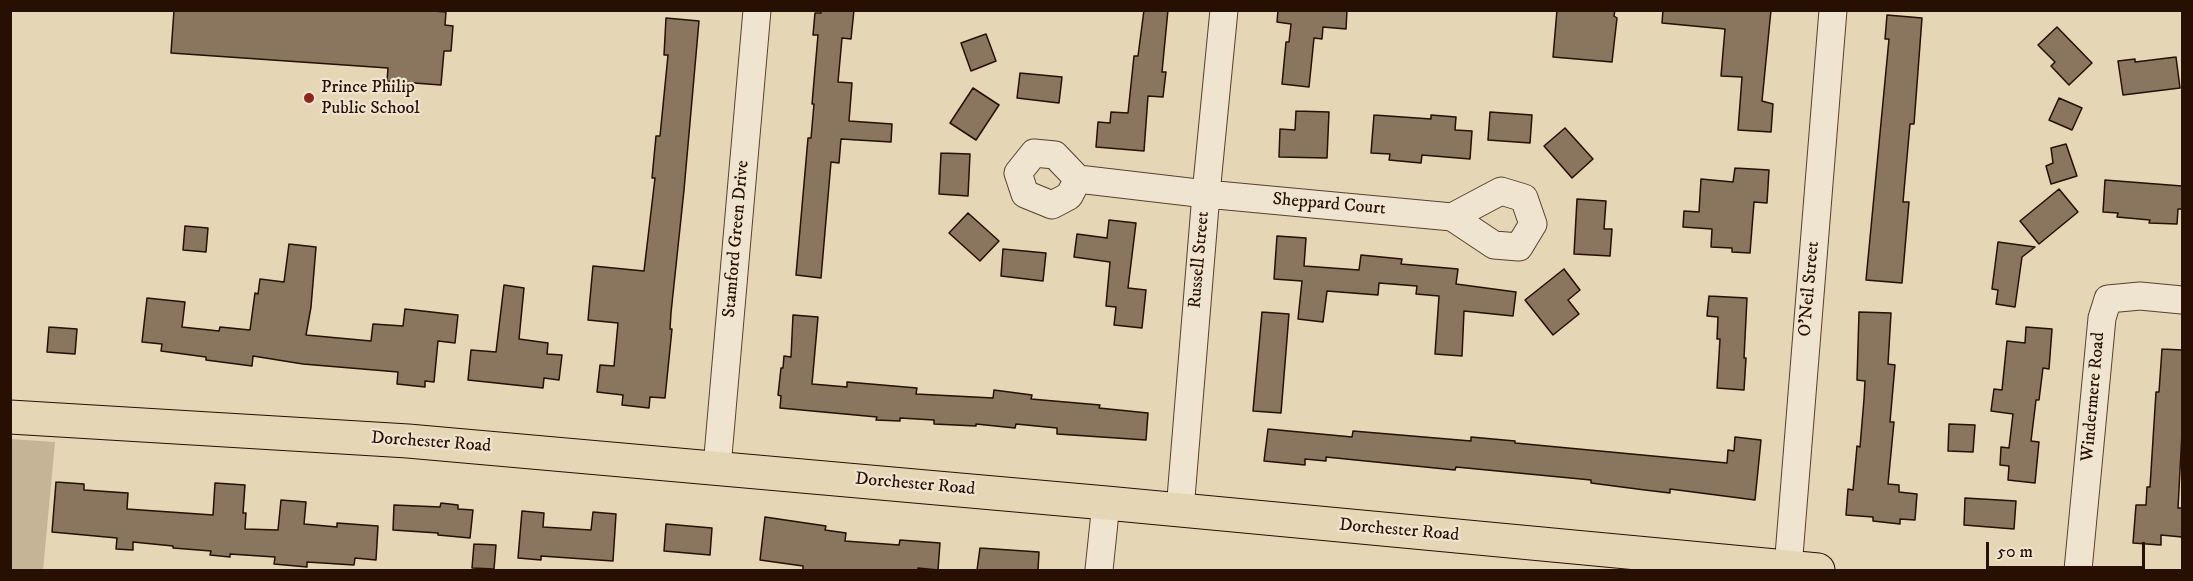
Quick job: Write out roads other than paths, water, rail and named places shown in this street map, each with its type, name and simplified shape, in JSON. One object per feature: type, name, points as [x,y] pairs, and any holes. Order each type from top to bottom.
[{"type":"main road","name":"Dorchester Road","points":[[10,417],[408,441],[717,467],[1803,569]]},
{"type":"street","name":"Stamford Green Drive","points":[[717,467],[757,10]]},
{"type":"street","name":"Russell Street","points":[[1180,510],[1206,194],[1224,10]]},
{"type":"street","name":"O'Neil Street","points":[[1803,569],[1833,10]]},
{"type":"street","name":"Sheppard Court","points":[[1078,179],[1206,194],[1452,217]]},
{"type":"street","name":"Windermere Road","points":[[2078,570],[2102,318],[2108,299],[2140,296],[2182,300]]},
{"type":"street","points":[[1099,570],[1106,503]]},
{"type":"place","name":"Prince Philip Public School","points":[[309,98]]}]
